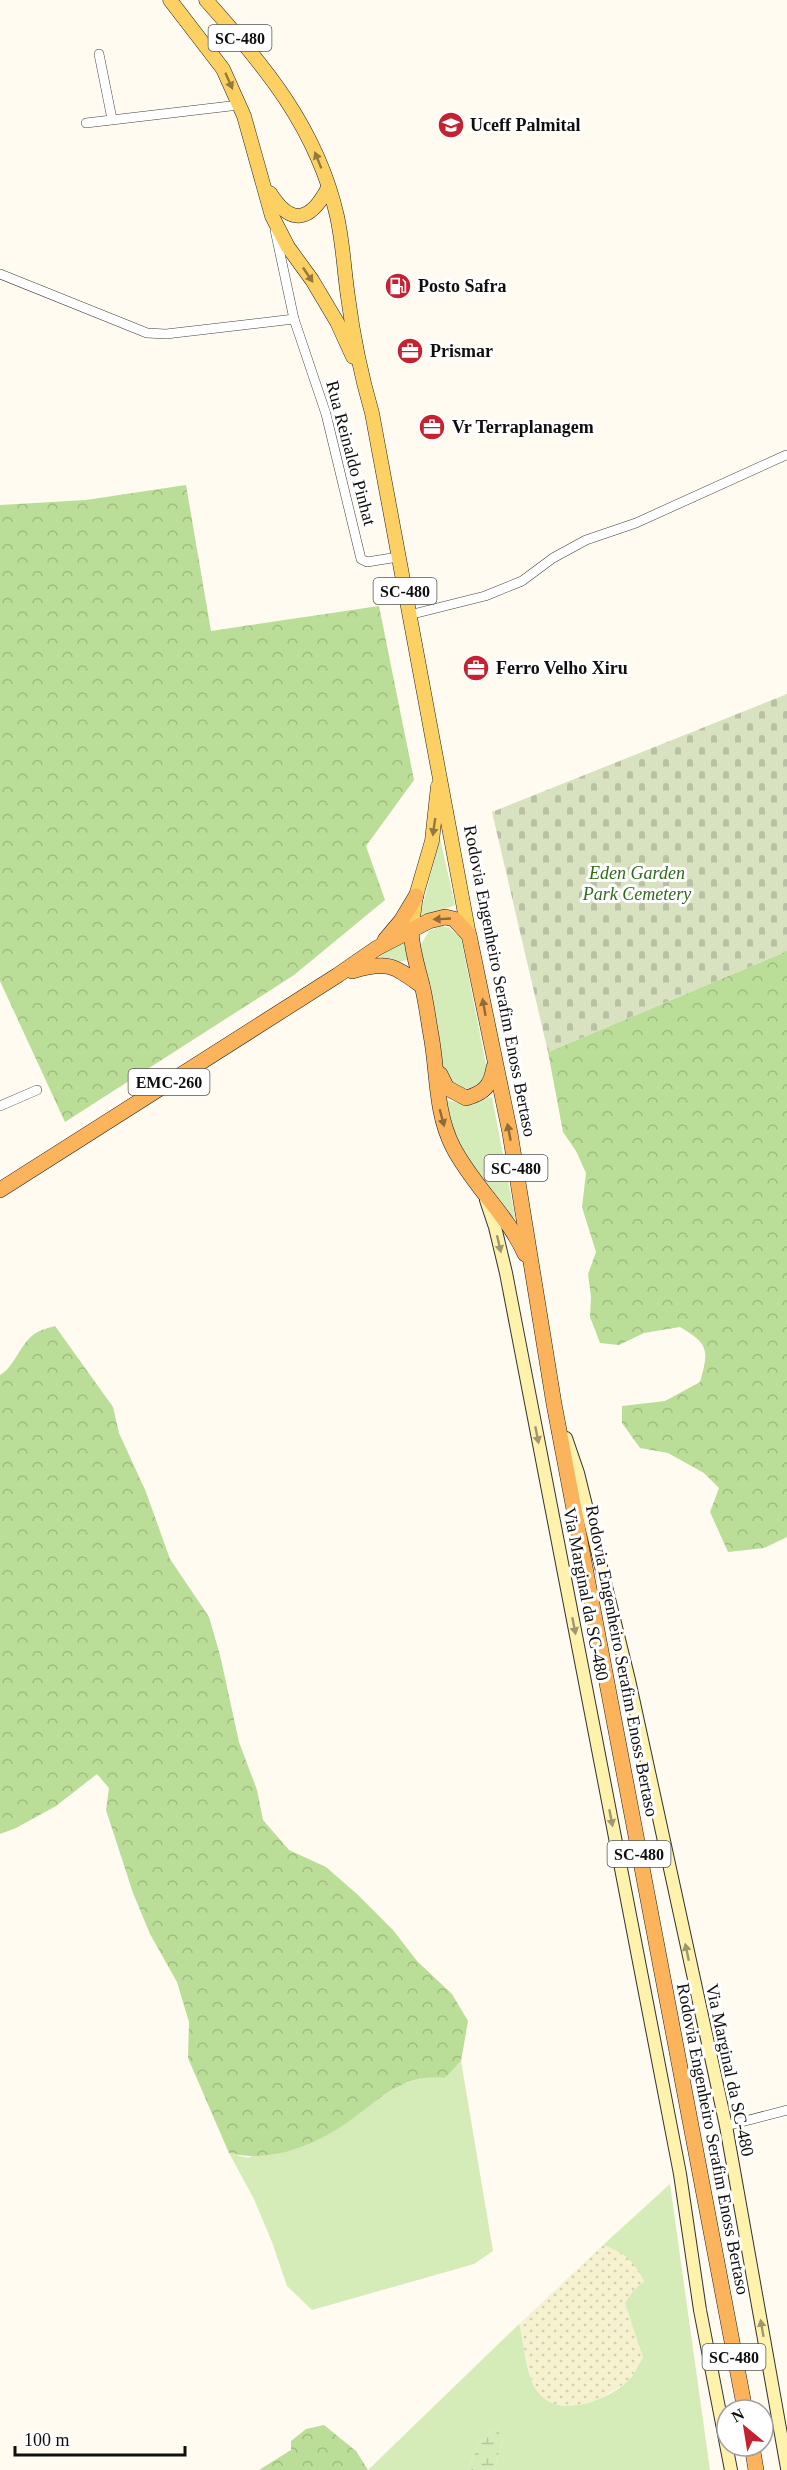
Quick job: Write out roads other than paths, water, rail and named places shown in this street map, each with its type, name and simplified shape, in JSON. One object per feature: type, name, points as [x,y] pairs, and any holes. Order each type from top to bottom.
[{"type":"highway","points":[[377,948],[401,921],[416,896]]},
{"type":"highway","name":"EMC-260","points":[[0,1190],[377,948],[429,921],[445,917],[454,919],[469,935]]},
{"type":"highway","name":"SC-480","points":[[411,931],[412,953],[422,986]]},
{"type":"highway","name":"Rodovia Engenheiro Serafim Enoss Bertaso","points":[[469,935],[510,1133],[554,1404],[743,2398]]},
{"type":"highway","name":"EMC-260","points":[[338,975],[367,966],[388,965],[399,969],[422,986]]},
{"type":"highway","name":"Rodovia Engenheiro Serafim Enoss Bertaso","points":[[422,986],[436,1060],[439,1106],[444,1126],[463,1165],[516,1234],[534,1273]]},
{"type":"highway","points":[[436,1060],[447,1088],[466,1098],[486,1089],[492,1081],[495,1064]]},
{"type":"main road","name":"Rodovia Engenheiro Serafim Enoss Bertaso","points":[[170,0],[223,69],[239,105],[265,186],[272,216],[288,247],[312,280],[337,322],[362,378]]},
{"type":"main road","name":"Rodovia Engenheiro Serafim Enoss Bertaso","points":[[206,0],[272,78],[306,130],[320,163],[336,213],[362,378],[372,413],[469,935]]},
{"type":"main road","points":[[265,186],[277,204],[290,216],[300,216],[312,210],[328,188]]},
{"type":"main road","name":"Rodovia Engenheiro Serafim Enoss Bertaso","points":[[411,931],[416,896],[432,841],[439,769]]},
{"type":"main road","name":"Via Marginal da SC-480","points":[[480,1188],[490,1209],[506,1273],[680,2174],[700,2310],[731,2470]]},
{"type":"main road","name":"Via Marginal da SC-480","points":[[554,1404],[578,1473],[629,1680],[726,2126],[787,2468]]},
{"type":"street","points":[[99,54],[112,119]]},
{"type":"street","points":[[86,123],[239,105]]},
{"type":"street","points":[[0,274],[147,333],[166,334],[294,319],[272,216]]},
{"type":"street","name":"Rua Reinaldo Pinhat","points":[[294,319],[326,414],[362,559],[367,562],[398,557]]},
{"type":"street","points":[[409,615],[485,596],[522,581],[553,558],[586,540],[636,523],[786,455]]},
{"type":"street","points":[[0,1106],[37,1090]]},
{"type":"street","points":[[726,2126],[787,2110]]},
{"type":"place","name":"Uceff Palmital","points":[[451,125]]},
{"type":"place","name":"Posto Safra","points":[[398,286]]},
{"type":"place","name":"Prismar","points":[[410,351]]},
{"type":"place","name":"Vr Terraplanagem","points":[[432,427]]},
{"type":"place","name":"Ferro Velho Xiru","points":[[476,668]]},
{"type":"park label","name":"Eden Garden Park Cemetery","points":[[637,883]]}]
